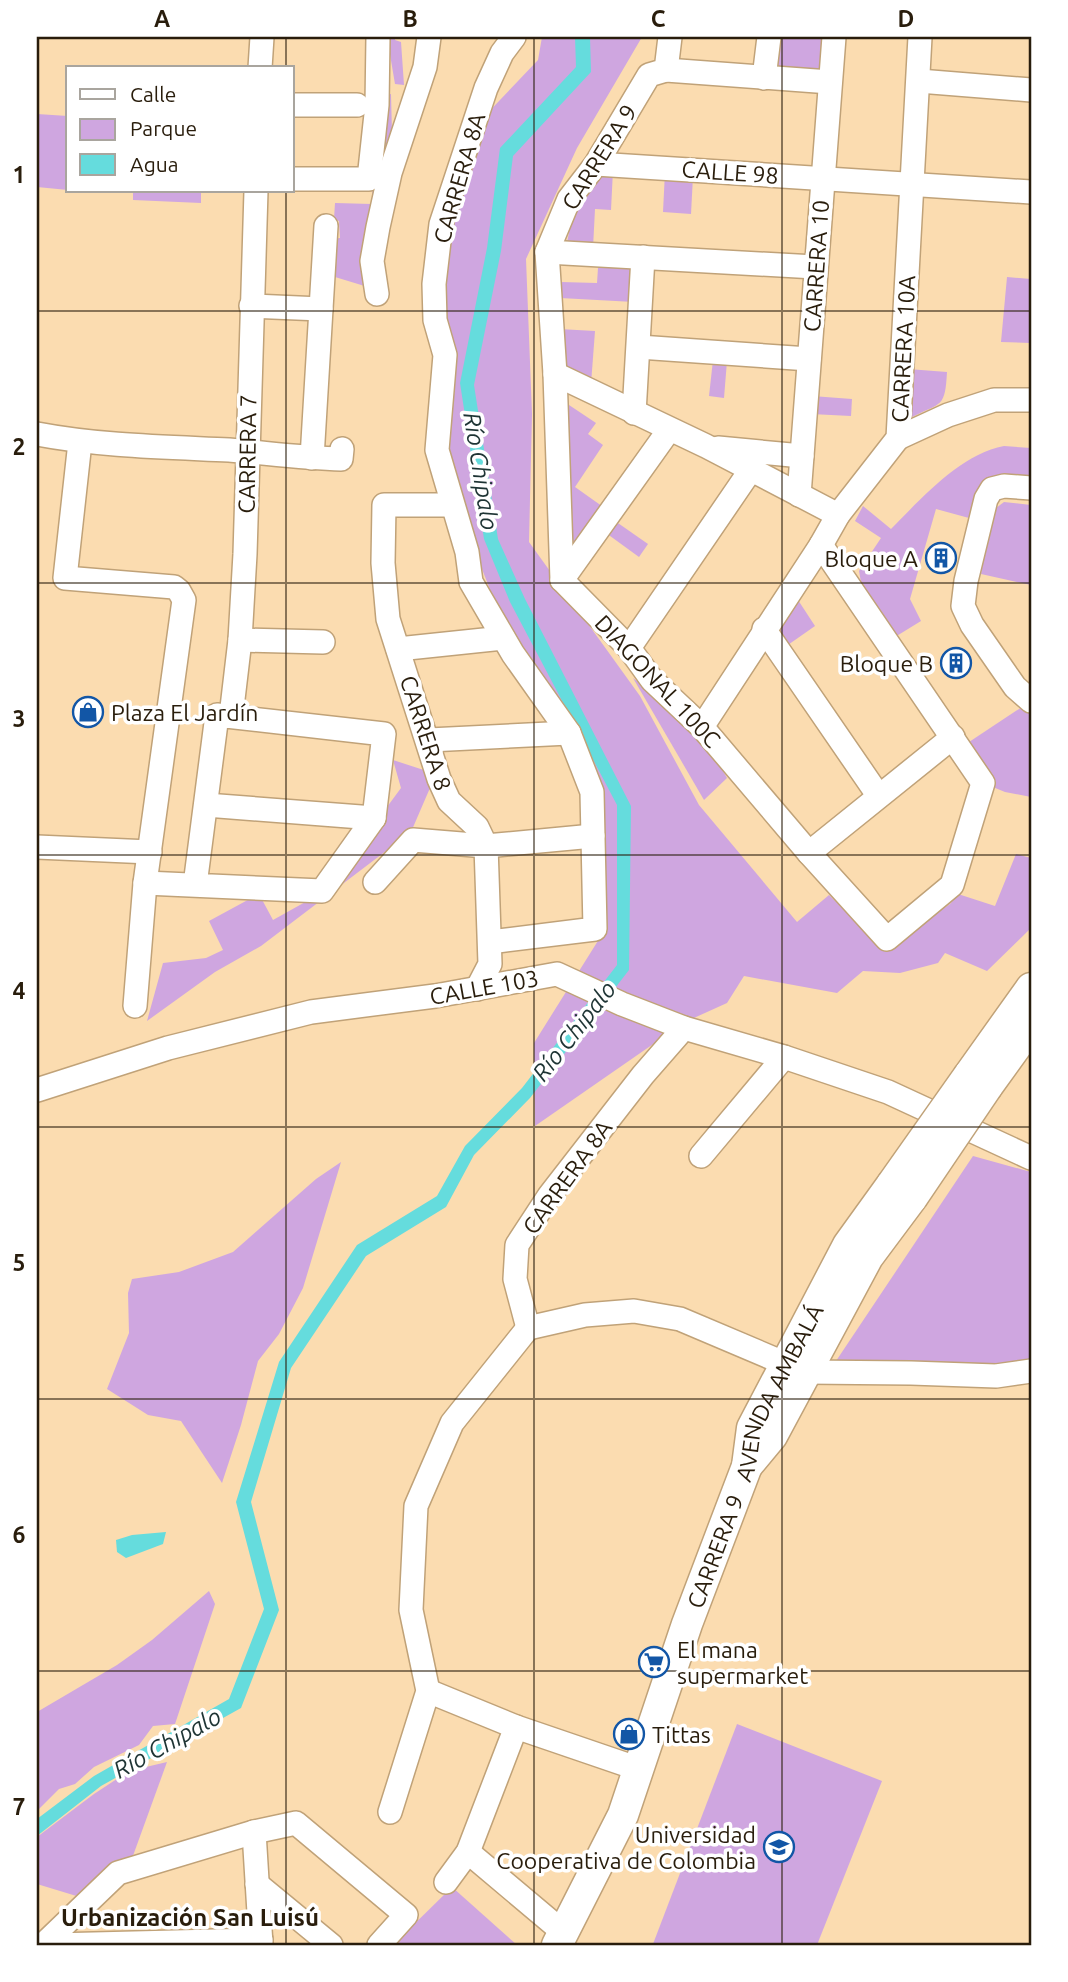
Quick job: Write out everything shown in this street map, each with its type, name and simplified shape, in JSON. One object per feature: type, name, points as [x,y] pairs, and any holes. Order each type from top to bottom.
[{"type":"main road","name":"AVENIDA AMBALÁ","points":[[747,1466],[752,1428],[868,1257],[902,1191],[978,1081],[1031,988]]},
{"type":"main road","name":"AVENIDA AMBALÁ","points":[[978,1081],[1031,1026]]},
{"type":"main road","name":"CARRERA 9","points":[[560,1939],[623,1815],[687,1624],[747,1466]]},
{"type":"street","points":[[260,66],[262,37]]},
{"type":"street","points":[[294,179],[369,179],[367,105],[379,37]]},
{"type":"street","points":[[376,294],[372,261],[378,227],[390,173],[425,67],[429,37]]},
{"type":"street","name":"CARRERA 8A","points":[[452,505],[437,450],[445,355],[435,320],[433,284],[441,224],[486,88],[502,53],[514,37]]},
{"type":"street","points":[[670,37],[666,69],[830,82]]},
{"type":"street","points":[[764,78],[769,37]]},
{"type":"street","name":"CARRERA 10","points":[[799,495],[834,37]]},
{"type":"street","name":"CARRERA 10A","points":[[702,727],[838,515],[898,438],[920,37]]},
{"type":"street","name":"CARRERA 9","points":[[555,374],[547,252],[569,199],[596,164],[649,75],[666,69]]},
{"type":"street","points":[[919,81],[1031,90]]},
{"type":"street","points":[[294,104],[367,105],[413,100]]},
{"type":"street","name":"CALLE 98","points":[[596,164],[1031,192]]},
{"type":"street","name":"CARRERA 7","points":[[195,885],[206,805],[240,640],[256,192]]},
{"type":"street","points":[[312,458],[326,226]]},
{"type":"street","points":[[547,252],[815,267]]},
{"type":"street","points":[[634,412],[643,257]]},
{"type":"street","points":[[251,306],[321,309]]},
{"type":"street","points":[[639,347],[809,359]]},
{"type":"street","points":[[562,580],[555,374],[706,446],[838,515]]},
{"type":"street","points":[[898,438],[948,415],[994,400],[1031,400]]},
{"type":"street","points":[[562,580],[669,430]]},
{"type":"street","points":[[37,434],[80,442],[312,458],[341,459],[342,449]]},
{"type":"street","points":[[80,442],[65,578],[174,587],[184,600],[145,884],[135,1006]]},
{"type":"street","points":[[706,446],[802,456]]},
{"type":"street","points":[[629,648],[750,471]]},
{"type":"street","points":[[1031,488],[1004,486],[992,489],[986,499],[966,581],[963,606],[972,625],[1015,687],[1031,701]]},
{"type":"street","name":"CARRERA 8","points":[[452,505],[384,505],[383,563],[388,618],[429,740],[439,779],[449,801],[477,827],[486,846]]},
{"type":"street","points":[[452,505],[467,552],[471,582],[503,638],[569,733],[592,792],[595,929],[490,942]]},
{"type":"street","points":[[809,853],[953,737],[821,545]]},
{"type":"street","name":"DIAGONAL 100C","points":[[562,580],[629,648],[652,680],[702,727],[809,853],[887,939],[952,886],[983,783],[953,737]]},
{"type":"street","points":[[764,629],[878,795]]},
{"type":"street","points":[[398,649],[503,638]]},
{"type":"street","points":[[240,640],[323,642]]},
{"type":"street","points":[[145,884],[322,891],[374,818],[384,734],[224,716]]},
{"type":"street","points":[[429,740],[569,733]]},
{"type":"street","points":[[206,805],[374,818]]},
{"type":"street","points":[[375,882],[413,840],[486,846],[593,835]]},
{"type":"street","points":[[477,989],[490,964],[486,846]]},
{"type":"street","points":[[37,847],[150,852]]},
{"type":"street","name":"CALLE 103","points":[[37,1090],[168,1048],[311,1012],[435,996],[557,974],[622,1004],[684,1028],[784,1057],[920,1105],[1031,1158]]},
{"type":"street","name":"CARRERA 8A","points":[[528,1328],[515,1279],[517,1245],[549,1196],[643,1075],[684,1028]]},
{"type":"street","points":[[701,1156],[784,1057]]},
{"type":"street","points":[[390,1812],[428,1692],[411,1610],[416,1506],[453,1423],[528,1328],[585,1315],[634,1311],[680,1319],[795,1368],[996,1376],[1031,1371]]},
{"type":"street","points":[[428,1692],[516,1727],[639,1769]]},
{"type":"street","points":[[446,1882],[468,1852],[516,1727]]},
{"type":"street","points":[[43,1945],[118,1874],[254,1832],[296,1823],[406,1915],[379,1945]]},
{"type":"street","points":[[53,1945],[261,1943],[254,1832]]},
{"type":"street","points":[[468,1852],[560,1939]]},
{"type":"street","points":[[257,1884],[331,1945]]},
{"type":"green space","points":[[387,37],[395,37],[395,40],[401,42],[404,85],[395,84]]},
{"type":"green space","points":[[542,37],[642,37],[577,148],[526,259],[532,414],[529,542],[640,696],[699,805],[797,922],[829,895],[885,949],[950,904],[958,894],[995,906],[1016,854],[1031,858],[1031,928],[987,971],[945,953],[938,963],[900,973],[863,971],[837,993],[744,976],[727,1003],[685,1022],[535,1126],[534,1043],[601,936],[596,773],[506,631],[453,494],[437,411],[447,228],[479,122],[538,60]]},
{"type":"green space","points":[[772,37],[828,37],[824,79],[768,74]]},
{"type":"green space","points":[[391,94],[392,133],[381,291],[335,277],[334,249],[329,239],[340,238],[339,221],[334,219],[335,203],[372,204],[373,166],[382,96]]},
{"type":"green space","points":[[37,114],[66,116],[66,190],[37,187]]},
{"type":"green space","points":[[595,169],[613,170],[611,210],[595,209],[593,248],[566,247],[576,199]]},
{"type":"green space","points":[[665,172],[693,176],[691,214],[663,212]]},
{"type":"green space","points":[[133,192],[201,192],[201,203],[133,200]]},
{"type":"green space","points":[[598,268],[635,268],[634,302],[560,298],[561,282],[597,283]]},
{"type":"green space","points":[[1007,277],[1031,279],[1031,343],[1001,342]]},
{"type":"green space","points":[[559,329],[595,331],[591,384],[560,372]]},
{"type":"green space","points":[[713,360],[727,361],[724,398],[709,396]]},
{"type":"green space","points":[[908,369],[947,372],[945,392],[940,402],[912,417],[905,412]]},
{"type":"green space","points":[[812,396],[852,399],[851,416],[811,414]]},
{"type":"green space","points":[[569,405],[596,423],[588,434],[603,445],[575,487],[606,509],[568,565]]},
{"type":"green space","points":[[1004,446],[1031,448],[1031,483],[977,493],[969,518],[936,509],[910,599],[921,621],[895,637],[862,588],[859,571],[881,538],[855,521],[863,506],[891,529],[942,479],[972,458]]},
{"type":"green space","points":[[1004,502],[1031,505],[1031,585],[981,574],[992,511]]},
{"type":"green space","points":[[615,521],[648,544],[639,557],[606,533]]},
{"type":"green space","points":[[798,600],[815,626],[785,647],[773,630]]},
{"type":"green space","points":[[633,678],[698,727],[727,778],[704,800]]},
{"type":"green space","points":[[1031,701],[1031,797],[1005,792],[983,783],[960,748]]},
{"type":"green space","points":[[393,760],[436,774],[411,832],[261,946],[215,972],[147,1021],[163,963],[206,958],[223,950],[209,921],[259,894],[273,920],[325,891],[401,788]]},
{"type":"green space","points":[[973,1156],[1031,1172],[1031,1360],[1018,1368],[942,1362],[834,1364]]},
{"type":"green space","points":[[341,1162],[303,1288],[279,1334],[258,1361],[222,1483],[181,1421],[148,1415],[107,1389],[129,1333],[128,1293],[132,1279],[179,1272],[233,1252],[316,1179]]},
{"type":"green space","points":[[209,1591],[215,1604],[175,1724],[153,1726],[139,1745],[94,1767],[75,1784],[59,1789],[37,1811],[37,1712],[117,1665],[152,1640]]},
{"type":"green space","points":[[737,1724],[882,1781],[817,1945],[653,1944]]},
{"type":"green space","points":[[167,1762],[130,1864],[83,1898],[37,1884],[37,1837],[129,1771]]},
{"type":"green space","points":[[452,1887],[517,1945],[393,1945]]},
{"type":"water","name":"Río Chipalo","points":[[575,37],[590,37],[591,72],[513,156],[501,251],[474,385],[498,539],[525,599],[631,806],[629,970],[530,1098],[474,1155],[446,1207],[366,1256],[291,1368],[251,1502],[279,1610],[241,1708],[101,1786],[37,1836],[37,1819],[94,1776],[229,1699],[264,1609],[236,1502],[279,1362],[357,1245],[437,1196],[465,1146],[522,1088],[617,965],[617,805],[510,602],[484,539],[460,383],[487,248],[500,148],[576,67]]},
{"type":"water","points":[[166,1532],[163,1544],[126,1558],[117,1552],[116,1540],[132,1535]]},
{"type":"place","name":"Bloque A","points":[[941,558]]},
{"type":"place","name":"Bloque B","points":[[956,663]]},
{"type":"place","name":"Plaza El Jardín","points":[[88,712]]},
{"type":"place","name":"El mana supermarket","points":[[654,1662]]},
{"type":"place","name":"Tittas","points":[[629,1734]]},
{"type":"place","name":"Universidad Cooperativa de Colombia","points":[[779,1847]]},
{"type":"district","name":"Urbanización San Luisú","points":[[190,1917]]}]
